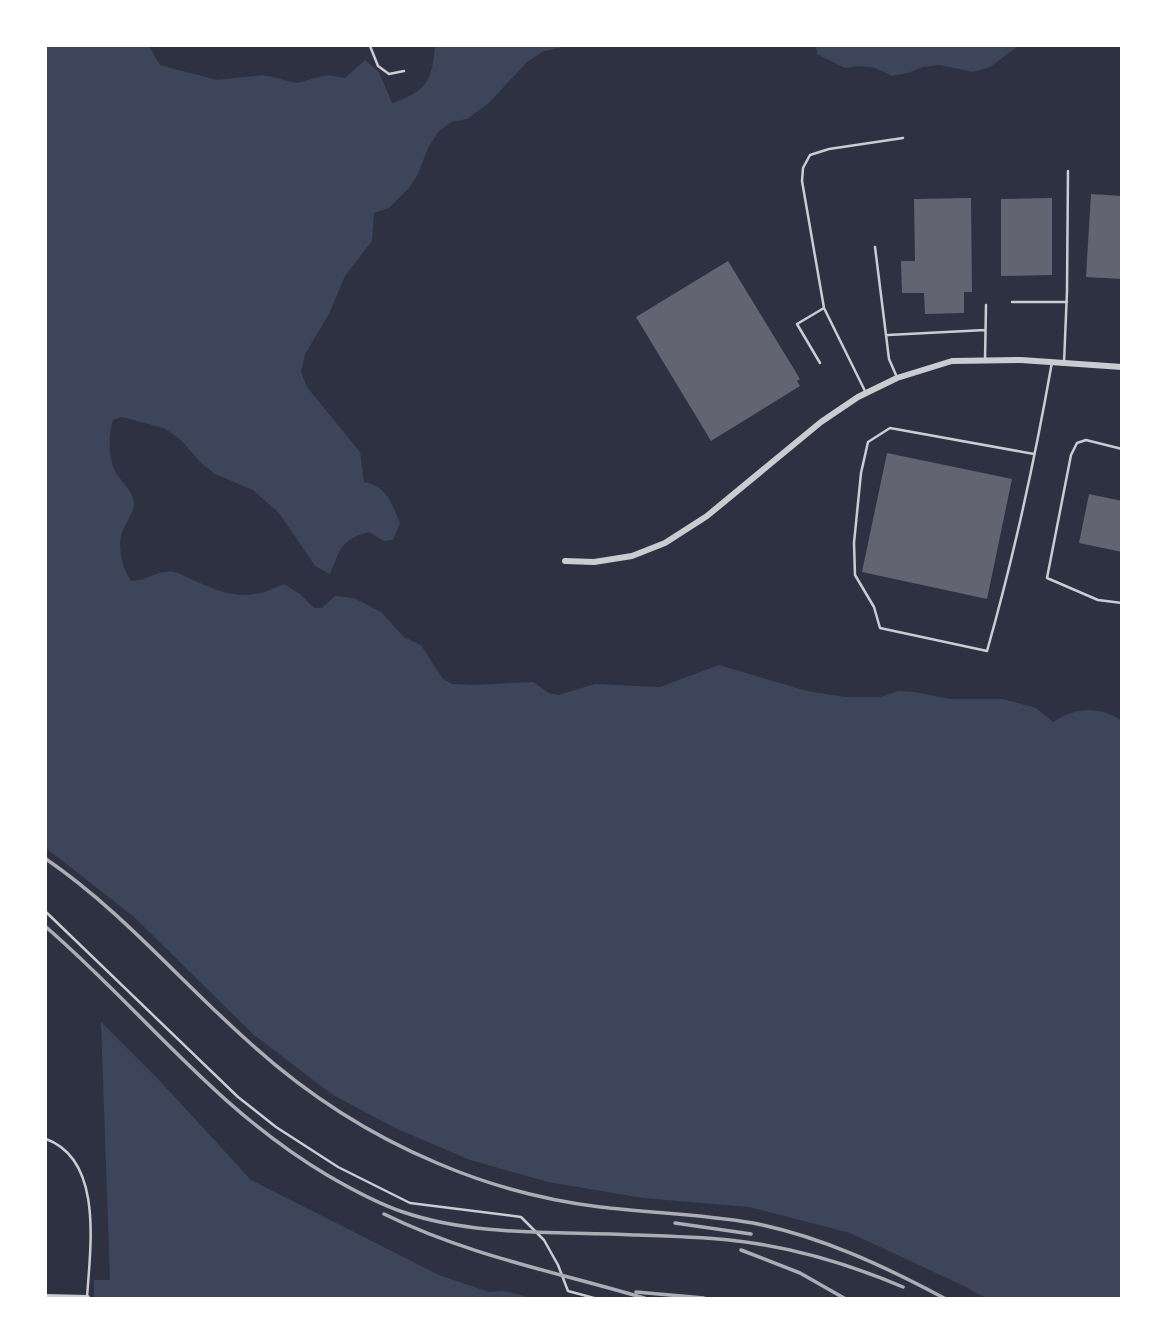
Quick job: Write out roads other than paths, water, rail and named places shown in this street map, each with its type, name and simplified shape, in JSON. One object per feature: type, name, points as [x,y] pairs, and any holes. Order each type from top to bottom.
[{"type":"street","points":[[565,561],[594,562],[632,556],[665,543],[706,516],[821,422],[866,393],[897,378],[952,361],[1052,362],[1122,367]]},
{"type":"street","points":[[46,1297],[87,1298]]},
{"type":"lane","points":[[370,46],[378,66],[383,70],[389,74],[404,71]]},
{"type":"lane","points":[[866,393],[824,308],[802,181],[803,168],[810,155],[829,149],[903,138]]},
{"type":"lane","points":[[1064,363],[1068,171]]},
{"type":"lane","points":[[875,247],[890,359],[897,378]]},
{"type":"lane","points":[[1012,302],[1067,302]]},
{"type":"lane","points":[[985,305],[985,361]]},
{"type":"lane","points":[[820,363],[797,324],[824,308]]},
{"type":"lane","points":[[888,335],[985,330]]},
{"type":"lane","points":[[1034,454],[890,428],[868,442],[861,473],[853,543],[855,575],[874,607],[880,628],[988,651],[1034,454],[1052,362]]},
{"type":"lane","points":[[1122,449],[1086,440],[1077,443],[1070,455],[1046,578],[1098,600],[1122,603]]},
{"type":"lane","points":[[46,912],[238,1097],[276,1127],[338,1167],[410,1203],[521,1217],[544,1240],[568,1291],[594,1298]]},
{"type":"lane","points":[[46,1139],[58,1143],[77,1163],[88,1194],[87,1298]]},
{"type":"railway","points":[[46,859],[100,901],[225,1020],[293,1079],[338,1111],[411,1152],[476,1178],[558,1200],[600,1207],[734,1220],[778,1229],[851,1253],[944,1298]]},
{"type":"railway","points":[[46,927],[249,1120],[286,1149],[327,1175],[383,1204],[403,1212],[459,1226],[546,1233],[693,1237],[751,1243],[818,1257],[903,1287]]},
{"type":"railway","points":[[384,1214],[480,1252],[644,1298]]},
{"type":"railway","points":[[675,1223],[751,1234]]},
{"type":"railway","points":[[741,1250],[800,1273],[844,1298]]},
{"type":"railway","points":[[636,1292],[704,1298]]}]
